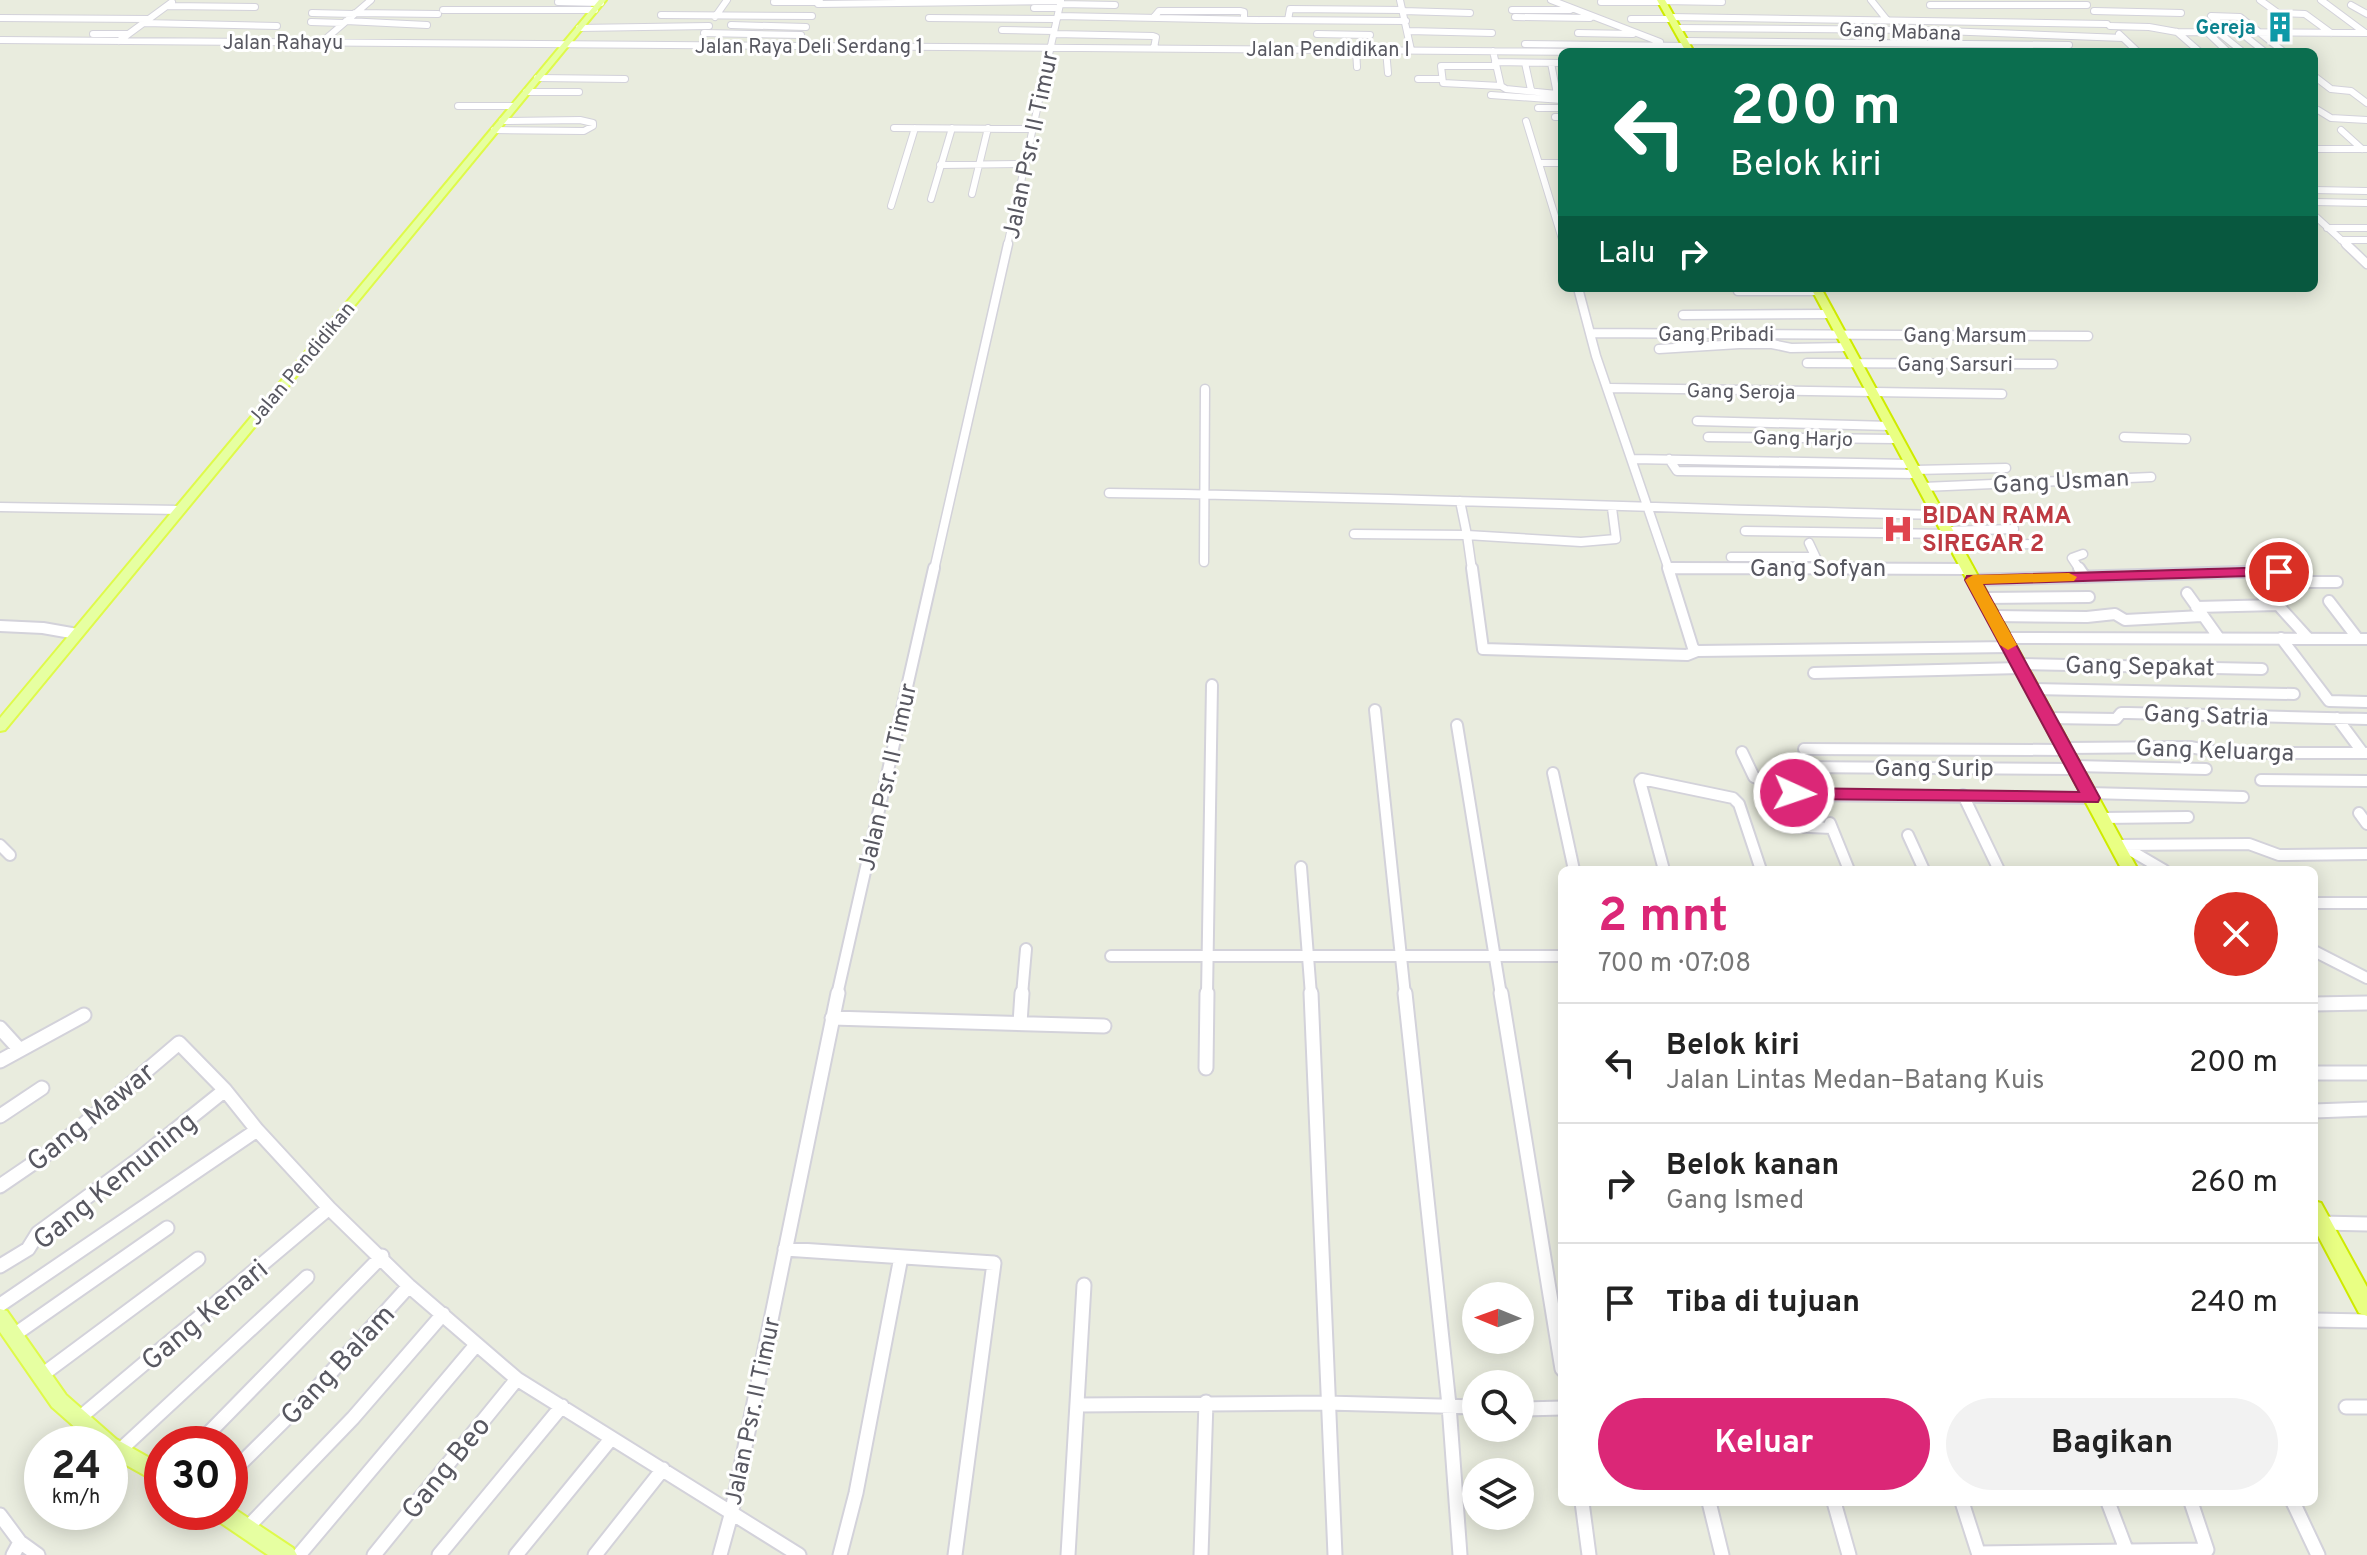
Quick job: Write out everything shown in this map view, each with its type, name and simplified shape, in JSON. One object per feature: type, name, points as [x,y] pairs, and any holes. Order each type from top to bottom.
[{"type":"highway","points":[[1665,8],[1677,28],[1681,46]]},
{"type":"highway","points":[[1818,292],[2128,866]]},
{"type":"highway","points":[[2318,1216],[2367,1307]]},
{"type":"main road","name":"Jalan Pendidikan","points":[[0,727],[600,4]]},
{"type":"main road","points":[[0,1317],[59,1401],[85,1426]]},
{"type":"main road","points":[[248,1530],[286,1555]]},
{"type":"street","points":[[119,41],[176,0]]},
{"type":"street","points":[[322,42],[371,0]]},
{"type":"street","points":[[412,43],[453,0]]},
{"type":"street","points":[[696,45],[727,0]]},
{"type":"street","points":[[1400,0],[1411,50]]},
{"type":"street","points":[[1551,0],[1681,46]]},
{"type":"street","points":[[1871,0],[1887,20]]},
{"type":"street","points":[[2082,0],[2134,48]]},
{"type":"street","points":[[2260,0],[2278,13],[2305,14],[2331,33]]},
{"type":"street","points":[[2321,0],[2366,33]]},
{"type":"street","points":[[774,2],[867,5],[888,1],[1058,14],[1452,27]]},
{"type":"street","points":[[558,2],[600,4]]},
{"type":"street","points":[[795,46],[820,2]]},
{"type":"street","points":[[1601,2],[1813,19],[2108,25],[2176,32],[2366,33]]},
{"type":"street","points":[[1631,19],[1665,8],[1722,2]]},
{"type":"street","points":[[312,13],[440,12],[600,4]]},
{"type":"street","points":[[1002,30],[1058,14],[1115,5]]},
{"type":"street","points":[[1942,20],[1930,5],[2112,8]]},
{"type":"street","points":[[2351,5],[2367,14]]},
{"type":"street","points":[[167,6],[255,7]]},
{"type":"street","points":[[1619,8],[1706,6]]},
{"type":"street","points":[[2140,6],[2146,12]]},
{"type":"street","points":[[1034,8],[1153,36],[1156,37],[1154,48]]},
{"type":"street","points":[[2091,8],[2181,13]]},
{"type":"street","points":[[1288,20],[1290,9],[1470,13]]},
{"type":"street","points":[[929,18],[1133,10]]},
{"type":"street","points":[[1512,10],[1580,11]]},
{"type":"street","points":[[161,11],[208,12]]},
{"type":"street","points":[[1805,11],[1813,19]]},
{"type":"street","points":[[2154,12],[2195,48]]},
{"type":"street","name":"Jalan Psr. II Timur","points":[[720,1555],[731,1515],[832,1018],[1058,14]]},
{"type":"street","points":[[661,15],[812,16]]},
{"type":"street","points":[[582,25],[663,23],[670,15]]},
{"type":"street","points":[[2230,32],[2211,16],[2240,17],[2279,48]]},
{"type":"street","points":[[1515,17],[1600,18]]},
{"type":"street","points":[[0,18],[277,26]]},
{"type":"street","points":[[311,22],[427,25]]},
{"type":"street","points":[[582,25],[709,26]]},
{"type":"street","points":[[1407,26],[1492,33]]},
{"type":"street","points":[[729,27],[803,31]]},
{"type":"street","name":"Gang Mabana","points":[[1677,28],[1919,30],[2123,38]]},
{"type":"street","points":[[704,33],[803,31]]},
{"type":"street","points":[[2207,32],[2224,48]]},
{"type":"street","points":[[2218,32],[2238,48]]},
{"type":"street","points":[[1317,34],[1369,33],[1373,49]]},
{"type":"street","points":[[1578,33],[1643,34]]},
{"type":"street","points":[[2241,33],[2260,48]]},
{"type":"street","points":[[2354,33],[2367,43]]},
{"type":"street","points":[[93,34],[129,34]]},
{"type":"street","name":"Jalan Rahayu","points":[[0,40],[566,44]]},
{"type":"street","name":"Jalan Raya Deli Serdang 1","points":[[566,44],[1051,47]]},
{"type":"street","points":[[1525,44],[2069,45]]},
{"type":"street","points":[[1931,44],[1934,48]]},
{"type":"street","points":[[1949,44],[1952,48]]},
{"type":"street","name":"Jalan Pendidikan I","points":[[1051,47],[1558,52]]},
{"type":"street","points":[[1356,49],[1357,67]]},
{"type":"street","points":[[1386,50],[1388,73]]},
{"type":"street","points":[[1493,51],[1501,86]]},
{"type":"street","points":[[1525,63],[1531,90],[1535,94],[1558,92]]},
{"type":"street","points":[[1551,63],[1558,84]]},
{"type":"street","points":[[1531,90],[1445,85],[1441,66],[1558,63]]},
{"type":"street","points":[[1467,66],[1470,86]]},
{"type":"street","points":[[542,72],[625,79]]},
{"type":"street","points":[[1418,79],[1442,79]]},
{"type":"street","points":[[2318,79],[2331,89],[2351,91],[2367,103]]},
{"type":"street","points":[[526,92],[579,92]]},
{"type":"street","points":[[1491,95],[1558,100]]},
{"type":"street","points":[[458,106],[514,106]]},
{"type":"street","points":[[1538,108],[1558,108]]},
{"type":"street","points":[[2318,110],[2331,118],[2367,120]]},
{"type":"street","points":[[494,130],[584,131],[593,123],[580,120],[502,121]]},
{"type":"street","points":[[1526,121],[1558,226]]},
{"type":"street","points":[[894,128],[1032,129]]},
{"type":"street","points":[[891,206],[915,128]]},
{"type":"street","points":[[931,199],[952,128]]},
{"type":"street","points":[[972,194],[988,128]]},
{"type":"street","points":[[2341,130],[2364,149]]},
{"type":"street","points":[[2318,149],[2364,149]]},
{"type":"street","points":[[1539,163],[1558,163]]},
{"type":"street","points":[[940,165],[1026,164]]},
{"type":"street","points":[[2318,190],[2366,191]]},
{"type":"street","points":[[2318,202],[2367,203]]},
{"type":"street","points":[[2318,219],[2367,264]]},
{"type":"street","points":[[2327,228],[2367,228]]},
{"type":"street","points":[[2341,240],[2367,240]]},
{"type":"street","points":[[1579,292],[1596,356],[1610,388],[1693,648],[1697,651]]},
{"type":"street","points":[[1683,315],[1830,314]]},
{"type":"street","name":"Gang Pribadi","points":[[1591,333],[1841,334]]},
{"type":"street","name":"Gang Marsum","points":[[1841,334],[2088,336]]},
{"type":"street","points":[[1659,349],[1739,344],[1772,344],[1790,348],[1848,347]]},
{"type":"street","name":"Gang Sarsuri","points":[[1807,363],[2053,364]]},
{"type":"street","name":"Gang Seroja","points":[[1610,388],[2002,394]]},
{"type":"street","points":[[1204,562],[1205,389]]},
{"type":"street","points":[[1835,419],[1891,428]]},
{"type":"street","points":[[1697,421],[1891,428]]},
{"type":"street","name":"Gang Harjo","points":[[1708,437],[1891,428]]},
{"type":"street","points":[[2124,437],[2186,439]]},
{"type":"street","points":[[1633,459],[1785,461],[1916,474]]},
{"type":"street","points":[[1669,459],[1677,471],[1916,474],[2006,468]]},
{"type":"street","points":[[1785,461],[1790,473]]},
{"type":"street","name":"Gang Usman","points":[[1916,474],[2151,477]]},
{"type":"street","points":[[1109,493],[1204,493],[1612,508],[1938,515]]},
{"type":"street","points":[[1460,501],[1483,649],[1687,655],[1697,651],[2007,642],[2362,639]]},
{"type":"street","points":[[0,507],[180,510]]},
{"type":"street","points":[[1354,534],[1467,535],[1612,542],[1617,537],[1612,508]]},
{"type":"street","points":[[1950,537],[2014,529]]},
{"type":"street","points":[[1745,531],[1950,537],[2032,544]]},
{"type":"street","points":[[1809,543],[1821,569]]},
{"type":"street","points":[[2083,554],[2072,558],[2085,577]]},
{"type":"street","points":[[1731,557],[1815,557]]},
{"type":"street","name":"Gang Sofyan","points":[[1669,568],[2085,577],[2275,571],[2288,582],[2337,582]]},
{"type":"street","points":[[2187,593],[2219,638]]},
{"type":"street","points":[[1983,598],[2089,597]]},
{"type":"street","points":[[2329,601],[2362,639]]},
{"type":"street","points":[[1993,616],[2087,617],[2115,614],[2125,620],[2278,605],[2308,638]]},
{"type":"street","points":[[0,626],[43,628],[77,634]]},
{"type":"street","points":[[2281,638],[2365,753]]},
{"type":"street","name":"Gang Sepakat","points":[[1814,673],[2020,666],[2262,669]]},
{"type":"street","points":[[1206,1068],[1212,685]]},
{"type":"street","points":[[2032,689],[2294,694]]},
{"type":"street","points":[[2329,701],[2367,702]]},
{"type":"street","points":[[1375,710],[1449,1405],[1460,1555]]},
{"type":"street","name":"Gang Satria","points":[[2048,718],[2111,719],[2128,713],[2367,719]]},
{"type":"street","points":[[1457,725],[1558,1345]]},
{"type":"street","name":"Gang Keluarga","points":[[1804,749],[2190,747],[2223,753],[2365,753]]},
{"type":"street","points":[[1742,752],[1754,777],[1794,793],[2243,797]]},
{"type":"street","name":"Gang Surip","points":[[1793,767],[2206,769]]},
{"type":"street","points":[[1553,773],[1573,866]]},
{"type":"street","points":[[1663,866],[1640,781],[1642,779],[1733,798],[1739,804],[1760,866]]},
{"type":"street","points":[[2261,780],[2367,781]]},
{"type":"street","points":[[1963,795],[1997,866]]},
{"type":"street","points":[[1778,810],[1787,826],[1831,825],[1847,866]]},
{"type":"street","points":[[2359,813],[2367,824]]},
{"type":"street","points":[[2102,818],[2188,817]]},
{"type":"street","points":[[1908,835],[1922,866]]},
{"type":"street","points":[[2120,847],[2249,844],[2276,855],[2367,854]]},
{"type":"street","points":[[0,845],[10,855]]},
{"type":"street","points":[[2120,847],[2156,866]]},
{"type":"street","points":[[1301,867],[1309,958],[1335,1555]]},
{"type":"street","points":[[2318,903],[2367,903]]},
{"type":"street","points":[[1020,1023],[1026,949]]},
{"type":"street","points":[[2318,953],[2367,978]]},
{"type":"street","points":[[1111,956],[1558,956]]},
{"type":"street","points":[[2353,971],[2367,971]]},
{"type":"street","points":[[2318,1004],[2367,1003]]},
{"type":"street","points":[[0,1061],[84,1015]]},
{"type":"street","points":[[832,1018],[1104,1026]]},
{"type":"street","points":[[0,1028],[20,1050]]},
{"type":"street","name":"Gang Mawar","points":[[0,1186],[57,1147],[179,1043],[225,1090]]},
{"type":"street","points":[[2318,1073],[2367,1073]]},
{"type":"street","points":[[0,1116],[42,1088]]},
{"type":"street","points":[[225,1090],[257,1130],[329,1208],[382,1256],[409,1286],[517,1379],[610,1440],[663,1469],[731,1515],[799,1555]]},
{"type":"street","name":"Gang Kemuning","points":[[0,1266],[28,1249],[38,1233],[139,1159],[225,1090]]},
{"type":"street","points":[[2318,1111],[2367,1109]]},
{"type":"street","points":[[0,1305],[257,1130]]},
{"type":"street","name":"Gang Kenari","points":[[77,1420],[329,1208]]},
{"type":"street","points":[[2318,1216],[2367,1224]]},
{"type":"street","points":[[14,1335],[167,1228]]},
{"type":"street","points":[[785,1249],[992,1262],[994,1265],[977,1372],[955,1555]]},
{"type":"street","points":[[216,1426],[382,1256]]},
{"type":"street","points":[[840,1555],[856,1493],[901,1257]]},
{"type":"street","points":[[42,1375],[198,1259]]},
{"type":"street","points":[[128,1433],[307,1277]]},
{"type":"street","points":[[1068,1555],[1084,1285]]},
{"type":"street","name":"Gang Balam","points":[[248,1456],[315,1390],[409,1286]]},
{"type":"street","points":[[248,1527],[353,1418],[443,1314]]},
{"type":"street","points":[[2318,1320],[2367,1321]]},
{"type":"street","points":[[299,1555],[476,1345]]},
{"type":"street","name":"Gang Beo","points":[[374,1555],[517,1379]]},
{"type":"street","points":[[1077,1405],[1206,1402],[1462,1406]]},
{"type":"street","points":[[1201,1555],[1206,1402]]},
{"type":"street","points":[[439,1555],[562,1406]]},
{"type":"street","points":[[2346,1407],[2367,1407]]},
{"type":"street","points":[[1534,1409],[1558,1408]]},
{"type":"street","points":[[516,1555],[610,1440]]},
{"type":"street","points":[[595,1555],[663,1469]]},
{"type":"street","points":[[1583,1506],[1589,1555]]},
{"type":"street","points":[[1710,1506],[1722,1555]]},
{"type":"street","points":[[1835,1506],[1849,1555]]},
{"type":"street","points":[[1963,1506],[1979,1554],[2138,1553],[2208,1549],[2192,1506]]},
{"type":"street","points":[[2110,1506],[2138,1553]]},
{"type":"street","points":[[2295,1506],[2318,1555]]},
{"type":"street","points":[[0,1515],[17,1548],[38,1555]]},
{"type":"slow traffic","points":[[2008,645],[1973,580],[2069,577]]},
{"type":"place","name":"Gereja","points":[[2280,27]]},
{"type":"place","name":"BIDAN RAMA SIREGAR 2","points":[[1898,529]]},
{"type":"route","points":[[1794,793],[2091,798],[1973,580],[2279,572]]}]
